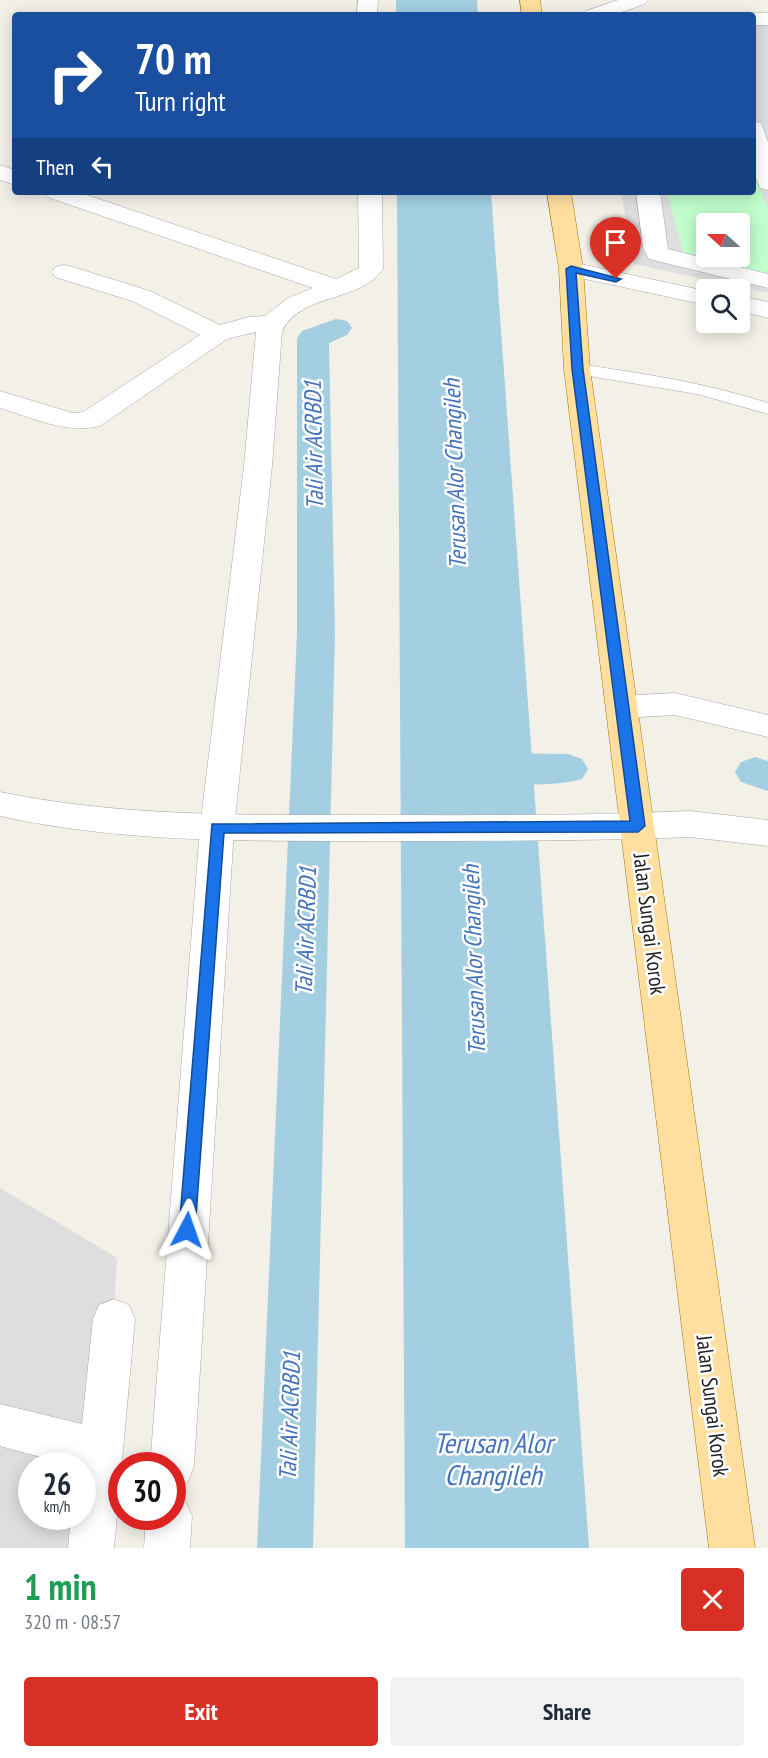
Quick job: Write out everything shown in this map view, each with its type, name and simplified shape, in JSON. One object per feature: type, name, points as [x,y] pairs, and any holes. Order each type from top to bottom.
[{"type":"main road","name":"Jalan Sungai Korok","points":[[559,195],[571,269],[578,369],[732,1548]]},
{"type":"street","points":[[602,12],[638,0]]},
{"type":"street","points":[[756,140],[768,183]]},
{"type":"street","points":[[64,195],[284,268],[336,288]]},
{"type":"street","points":[[173,1452],[182,1301],[238,828],[231,724],[271,323],[297,303],[355,282],[365,276],[370,269],[370,195]]},
{"type":"street","points":[[648,195],[655,248],[658,254],[768,281]]},
{"type":"street","points":[[571,269],[696,296]]},
{"type":"street","points":[[64,272],[141,296],[218,334]]},
{"type":"street","points":[[750,306],[768,310]]},
{"type":"street","points":[[0,399],[71,421],[90,420],[218,334],[240,326],[271,323]]},
{"type":"street","points":[[622,707],[675,704],[768,726]]},
{"type":"street","points":[[0,804],[34,813],[119,824],[238,828],[594,827],[690,824],[768,833]]},
{"type":"street","points":[[91,1548],[114,1319]]},
{"type":"street","points":[[0,1425],[102,1451]]},
{"type":"street","points":[[167,1548],[168,1530]]},
{"type":"lane","points":[[578,369],[703,388],[768,409]]},
{"type":"shaded area","points":[[756,14],[768,14],[768,293],[750,289],[750,279],[703,279],[634,264],[622,195],[756,195]]},
{"type":"shaded area","points":[[0,1188],[117,1258],[101,1548],[0,1548]]},
{"type":"green space","points":[[756,178],[768,210],[768,277],[730,267],[750,267],[750,213],[696,213],[696,258],[684,255],[668,195],[756,195]]},
{"type":"water","points":[[396,0],[477,0],[478,12],[396,12]]},
{"type":"water","name":"Terusan Alor Changileh","points":[[397,195],[491,195],[589,1548],[405,1548]]},
{"type":"waterway","name":"Tali Air ACRBD1","points":[[285,1548],[316,633],[313,338],[336,328]]},
{"type":"waterway","points":[[479,768],[568,769]]},
{"type":"waterway","points":[[755,772],[768,776]]},
{"type":"route","points":[[187,1230],[217,828],[638,826],[578,369],[571,269],[616,279]]}]
